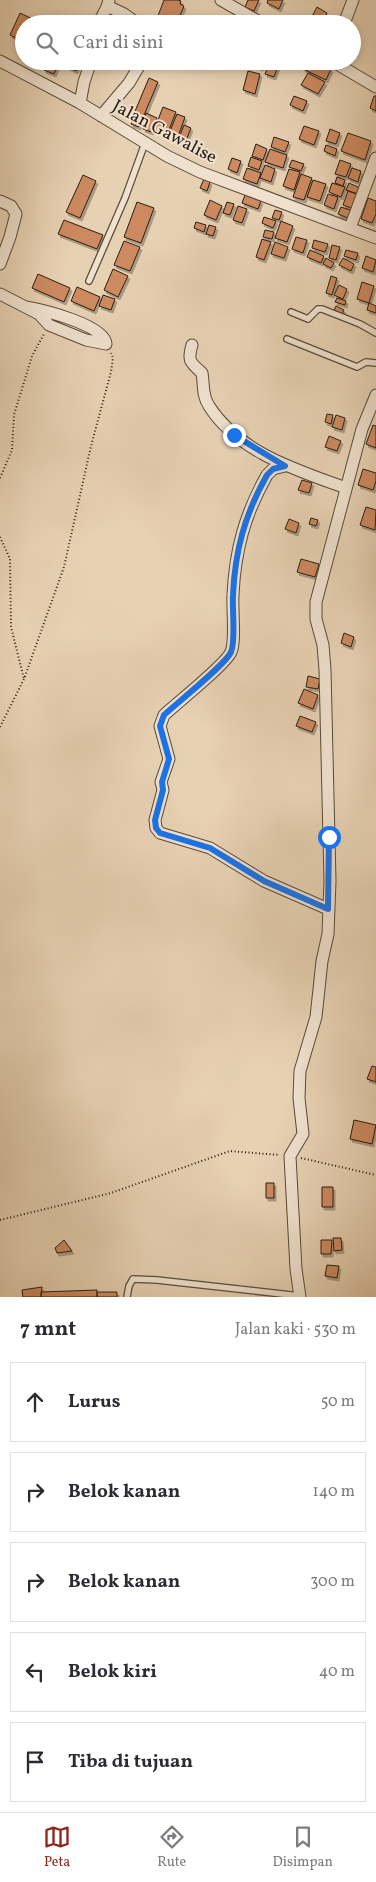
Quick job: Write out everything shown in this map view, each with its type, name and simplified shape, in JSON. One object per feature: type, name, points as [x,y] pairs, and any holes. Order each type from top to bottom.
[{"type":"street","points":[[221,0],[248,15]]},
{"type":"street","points":[[347,15],[353,0]]},
{"type":"street","points":[[102,15],[108,3],[125,15]]},
{"type":"street","name":"Jalan Gawalise","points":[[0,61],[15,69]]},
{"type":"street","name":"Jalan Gawalise","points":[[17,70],[80,103],[145,143],[200,172],[376,238]]},
{"type":"street","points":[[80,103],[88,70]]},
{"type":"street","points":[[101,116],[130,83],[137,70]]},
{"type":"street","points":[[347,70],[376,87]]},
{"type":"street","points":[[350,228],[376,158]]},
{"type":"street","points":[[0,201],[11,206],[16,214],[0,264]]},
{"type":"street","points":[[0,294],[39,314],[49,325],[86,340],[106,344],[102,335],[87,326],[48,310],[26,307]]},
{"type":"street","points":[[192,345],[189,354],[191,363],[202,373],[203,391],[208,406],[234,435],[285,466],[346,488]]},
{"type":"street","points":[[300,1297],[295,1260],[290,1156],[304,1134],[299,1098],[299,1079],[318,1006],[322,961],[328,934],[330,881],[326,670],[315,608],[364,424],[376,395]]},
{"type":"street","points":[[285,466],[273,469],[267,475],[241,535],[234,570],[232,616],[234,638],[231,653],[221,665],[164,715],[160,726],[169,759],[162,782],[163,790],[155,820],[156,828],[160,833],[210,848],[264,881],[328,909]]},
{"type":"lane","points":[[89,281],[145,143]]},
{"type":"lane","points":[[291,312],[308,319],[318,309],[322,309],[376,333]]},
{"type":"lane","points":[[286,339],[357,367],[366,362],[376,363]]},
{"type":"lane","points":[[128,1297],[129,1286],[134,1279],[158,1280],[300,1297]]},
{"type":"path","points":[[0,478],[12,450],[14,415],[32,356],[49,325]]},
{"type":"path","points":[[0,727],[24,679],[68,555],[91,446],[112,364],[113,358],[106,344]]},
{"type":"path","points":[[0,537],[10,559],[11,627],[24,679]]},
{"type":"path","points":[[0,1220],[111,1193],[230,1151],[290,1156],[376,1175]]},
{"type":"building","points":[[164,0],[178,0],[184,6],[180,15],[158,15]]},
{"type":"building","points":[[248,0],[259,0],[254,11],[245,7]]},
{"type":"building","points":[[268,0],[283,0],[279,9],[267,3]]},
{"type":"building","points":[[317,7],[327,13],[326,15],[313,15]]},
{"type":"building","points":[[15,24],[15,38],[10,35]]},
{"type":"building","points":[[44,70],[56,70],[54,74]]},
{"type":"building","points":[[267,70],[277,70],[274,77],[265,74]]},
{"type":"building","points":[[305,70],[331,70],[326,80]]},
{"type":"building","points":[[248,71],[260,74],[255,94],[243,90]]},
{"type":"building","points":[[308,73],[325,82],[318,94],[301,85]]},
{"type":"building","points":[[149,78],[158,82],[142,120],[133,116]]},
{"type":"building","points":[[294,96],[307,101],[303,111],[290,105]]},
{"type":"building","points":[[374,96],[376,96],[376,111],[370,108]]},
{"type":"building","points":[[163,107],[176,112],[167,135],[154,130]]},
{"type":"building","points":[[146,113],[157,118],[151,132],[143,129],[146,122],[143,121]]},
{"type":"building","points":[[177,114],[185,117],[179,134],[170,131]]},
{"type":"building","points":[[133,118],[141,121],[139,127],[131,124]]},
{"type":"building","points":[[184,125],[191,128],[187,138],[180,135]]},
{"type":"building","points":[[304,126],[319,131],[314,145],[299,139]]},
{"type":"building","points":[[330,129],[340,133],[336,144],[326,141]]},
{"type":"building","points":[[348,133],[371,141],[365,160],[341,151]]},
{"type":"building","points":[[274,137],[289,142],[285,152],[271,147]]},
{"type":"building","points":[[256,144],[267,149],[263,160],[252,156]]},
{"type":"building","points":[[326,145],[337,149],[335,156],[324,151]]},
{"type":"building","points":[[270,149],[287,155],[283,168],[265,162]]},
{"type":"building","points":[[251,157],[262,161],[259,170],[248,166]]},
{"type":"building","points":[[232,158],[241,161],[237,173],[228,169]]},
{"type":"building","points":[[292,160],[304,164],[301,171],[289,167]]},
{"type":"building","points":[[340,160],[351,164],[346,177],[335,174]]},
{"type":"building","points":[[265,165],[275,169],[271,182],[260,178]]},
{"type":"building","points":[[247,168],[261,173],[257,184],[243,179]]},
{"type":"building","points":[[352,168],[361,171],[358,182],[348,178]]},
{"type":"building","points":[[289,169],[300,172],[294,190],[283,186]]},
{"type":"building","points":[[301,174],[312,178],[304,200],[293,197]]},
{"type":"building","points":[[83,175],[96,181],[80,218],[66,212]]},
{"type":"building","points":[[337,177],[345,180],[343,186],[335,183]]},
{"type":"building","points":[[204,179],[210,182],[207,191],[200,188]]},
{"type":"building","points":[[313,180],[326,184],[320,201],[307,197]]},
{"type":"building","points":[[332,183],[345,187],[341,197],[329,192]]},
{"type":"building","points":[[349,183],[360,188],[358,194],[346,190]]},
{"type":"building","points":[[348,191],[359,195],[354,209],[343,205]]},
{"type":"building","points":[[328,194],[338,197],[334,209],[324,205]]},
{"type":"building","points":[[245,195],[261,201],[258,209],[242,203]]},
{"type":"building","points":[[368,198],[376,201],[376,214],[372,223],[361,219]]},
{"type":"building","points":[[210,200],[222,206],[216,220],[204,215]]},
{"type":"building","points":[[137,202],[154,208],[141,243],[124,237]]},
{"type":"building","points":[[227,202],[234,204],[230,215],[223,213]]},
{"type":"building","points":[[238,206],[247,209],[242,223],[233,220]]},
{"type":"building","points":[[341,207],[353,211],[350,219],[338,214]]},
{"type":"building","points":[[275,210],[282,212],[279,220],[272,218]]},
{"type":"building","points":[[264,217],[276,221],[273,228],[262,223]]},
{"type":"building","points":[[64,220],[103,235],[97,249],[58,234]]},
{"type":"building","points":[[281,221],[293,226],[287,242],[275,238]]},
{"type":"building","points":[[196,222],[206,225],[204,232],[194,228]]},
{"type":"building","points":[[209,225],[216,227],[213,236],[206,234]]},
{"type":"building","points":[[265,230],[274,232],[272,239],[263,237]]},
{"type":"building","points":[[296,237],[307,240],[303,253],[292,249]]},
{"type":"building","points":[[262,239],[271,242],[264,260],[256,257]]},
{"type":"building","points":[[314,240],[328,244],[325,252],[312,248]]},
{"type":"building","points":[[124,241],[140,247],[130,271],[114,265]]},
{"type":"building","points":[[275,242],[288,247],[284,258],[271,254]]},
{"type":"building","points":[[332,245],[340,247],[336,260],[329,258]]},
{"type":"building","points":[[310,250],[324,256],[321,263],[307,257]]},
{"type":"building","points":[[346,250],[358,253],[356,260],[344,256]]},
{"type":"building","points":[[366,256],[376,260],[373,272],[362,268]]},
{"type":"building","points":[[326,258],[334,263],[331,268],[323,264]]},
{"type":"building","points":[[343,258],[354,264],[351,271],[339,265]]},
{"type":"building","points":[[113,269],[128,276],[118,297],[104,290]]},
{"type":"building","points":[[38,274],[70,288],[64,302],[32,288]]},
{"type":"building","points":[[331,276],[337,278],[332,295],[326,293]]},
{"type":"building","points":[[362,282],[374,286],[369,303],[357,299]]},
{"type":"building","points":[[339,285],[347,289],[343,299],[334,295]]},
{"type":"building","points":[[77,287],[100,297],[94,311],[71,301]]},
{"type":"building","points":[[103,295],[115,299],[111,310],[99,306]]},
{"type":"building","points":[[337,298],[346,301],[345,305],[335,302]]},
{"type":"building","points":[[369,303],[376,306],[376,313],[367,310]]},
{"type":"building","points":[[336,306],[344,310],[342,314],[334,310]]},
{"type":"building","points":[[327,414],[333,415],[331,424],[325,422]]},
{"type":"building","points":[[336,415],[345,418],[342,430],[332,427]]},
{"type":"building","points":[[373,425],[376,426],[376,448],[366,444]]},
{"type":"building","points":[[329,436],[341,441],[337,451],[325,447]]},
{"type":"building","points":[[363,469],[376,473],[373,490],[358,485]]},
{"type":"building","points":[[302,480],[312,483],[309,493],[298,490]]},
{"type":"building","points":[[366,507],[376,510],[375,530],[360,525]]},
{"type":"building","points":[[311,518],[318,520],[316,526],[309,524]]},
{"type":"building","points":[[289,519],[299,523],[296,533],[285,529]]},
{"type":"building","points":[[301,559],[319,564],[315,577],[297,572]]},
{"type":"building","points":[[344,633],[354,637],[351,647],[341,643]]},
{"type":"building","points":[[308,676],[320,679],[318,689],[306,687]]},
{"type":"building","points":[[304,689],[318,695],[313,709],[298,703]]},
{"type":"building","points":[[300,716],[316,722],[312,732],[296,726]]},
{"type":"building","points":[[372,1066],[376,1067],[376,1082],[367,1079]]},
{"type":"building","points":[[354,1120],[376,1125],[372,1144],[350,1139]]},
{"type":"building","points":[[266,1183],[274,1183],[274,1198],[266,1198]]},
{"type":"building","points":[[322,1187],[333,1187],[333,1207],[322,1207]]},
{"type":"building","points":[[333,1238],[341,1238],[342,1250],[334,1251]]},
{"type":"building","points":[[64,1240],[72,1251],[57,1253],[55,1248]]},
{"type":"building","points":[[321,1240],[332,1240],[331,1254],[321,1254]]},
{"type":"building","points":[[327,1265],[339,1266],[337,1278],[325,1276]]},
{"type":"building","points":[[42,1287],[41,1297],[23,1297],[22,1290]]},
{"type":"building","points":[[97,1290],[97,1297],[41,1297],[41,1292]]},
{"type":"building","points":[[97,1292],[117,1292],[117,1297],[97,1297]]},
{"type":"route","points":[[234,435],[285,466],[273,469],[267,475],[260,487],[241,535],[234,570],[232,616],[234,638],[231,653],[221,665],[164,715],[160,726],[169,759],[162,782],[163,790],[155,820],[156,828],[160,833],[210,848],[264,881],[328,909],[330,881],[329,837]]}]
